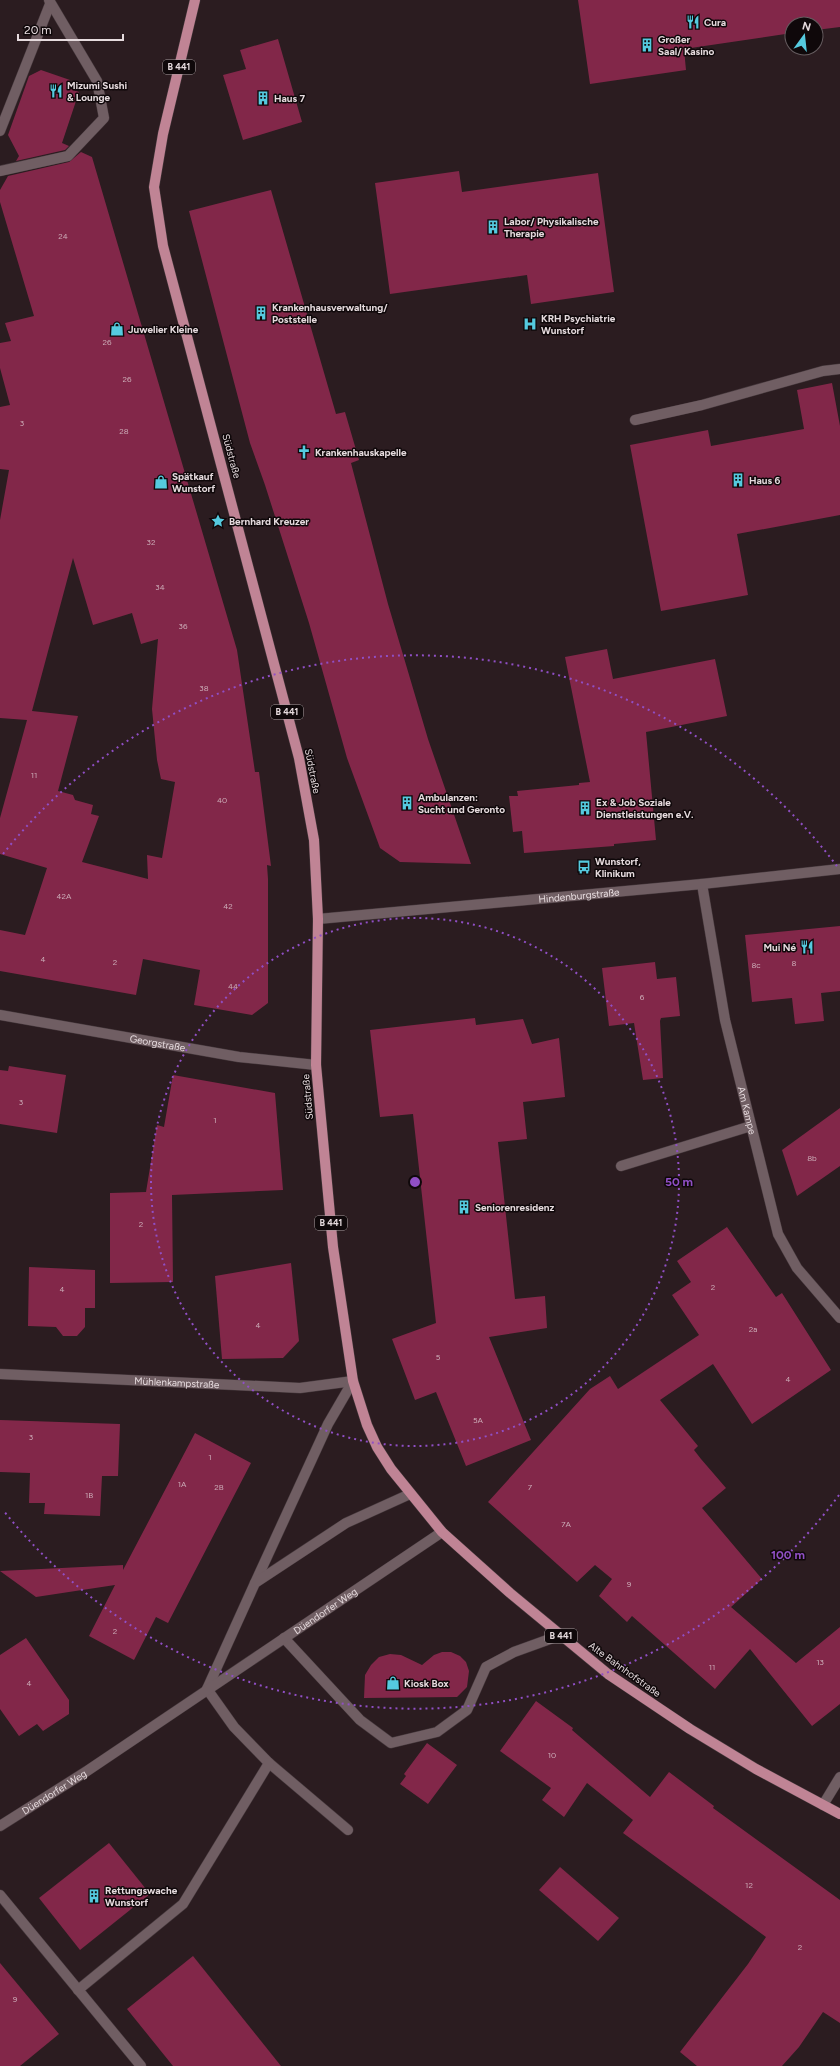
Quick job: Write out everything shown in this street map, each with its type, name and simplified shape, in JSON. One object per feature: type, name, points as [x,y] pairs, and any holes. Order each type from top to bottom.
[{"type":"main road","name":"Südstraße","points":[[195,0],[163,134],[154,186],[163,246],[299,758],[314,840],[318,919],[316,1065],[334,1247],[353,1381],[367,1425]]},
{"type":"main road","name":"Alte Bahnhofstraße","points":[[367,1425],[377,1447],[391,1469],[442,1532],[560,1635],[608,1674],[690,1729],[756,1769],[840,1814]]},
{"type":"street","points":[[0,131],[49,2]]},
{"type":"street","points":[[0,171],[68,156],[104,118],[97,81],[49,2]]},
{"type":"street","points":[[635,420],[702,404],[823,371],[840,370]]},
{"type":"street","name":"Hindenburgstraße","points":[[318,919],[702,884],[840,869]]},
{"type":"street","name":"Am Kampe","points":[[702,884],[725,1020],[778,1234],[797,1268],[840,1318]]},
{"type":"street","name":"Georgstraße","points":[[0,1015],[239,1057],[316,1065]]},
{"type":"street","points":[[621,1166],[751,1126]]},
{"type":"street","name":"Mühlenkampstraße","points":[[0,1374],[300,1388],[353,1381]]},
{"type":"street","points":[[348,1830],[269,1763],[234,1727],[207,1689],[325,1430],[353,1381]]},
{"type":"street","points":[[255,1583],[346,1523],[410,1494]]},
{"type":"street","name":"Düendorfer Weg","points":[[0,1826],[87,1771],[442,1532]]},
{"type":"street","points":[[284,1638],[360,1720],[391,1743],[437,1732],[466,1710],[486,1667],[514,1652],[560,1635]]},
{"type":"street","points":[[78,1990],[183,1904],[269,1763]]},
{"type":"street","points":[[823,1805],[840,1777]]},
{"type":"street","points":[[0,1895],[141,2066]]},
{"type":"building","name":"Großer Saal/ Kasino","points":[[578,0],[840,0],[840,27],[824,29],[824,16],[784,16],[784,34],[684,49],[686,70],[590,84]]},
{"type":"building","name":"Haus 7","points":[[278,39],[302,122],[243,140],[223,75],[246,69],[240,50]]},
{"type":"building","points":[[41,70],[70,80],[67,88],[79,92],[62,143],[69,146],[65,150],[16,161],[19,156],[8,135],[29,76]]},
{"type":"building","points":[[81,152],[92,157],[237,650],[255,772],[259,772],[271,866],[267,865],[268,1003],[252,1015],[194,1005],[200,970],[143,959],[136,995],[0,971],[0,930],[25,935],[47,868],[0,854],[0,818],[27,720],[0,718],[0,520],[9,470],[0,469],[0,407],[10,405],[0,368],[0,343],[11,341],[5,323],[34,316],[0,202],[0,190],[8,176],[69,162]],"holes":[[[73,558],[93,625],[132,613],[141,644],[158,639],[152,709],[157,760],[161,779],[175,782],[162,858],[147,855],[148,879],[82,862],[99,816],[91,814],[93,805],[75,800],[73,795],[58,791],[78,716],[32,711]]]},
{"type":"building","name":"Labor/ Physikalische Therapie","points":[[459,171],[462,192],[598,173],[614,292],[531,304],[527,275],[390,294],[375,183]]},
{"type":"building","points":[[271,190],[336,414],[345,412],[359,460],[351,463],[388,604],[428,739],[471,864],[400,862],[380,848],[347,758],[309,623],[250,443],[189,211]]},
{"type":"building","name":"Haus 6","points":[[832,383],[840,426],[840,515],[737,534],[748,595],[661,611],[630,445],[708,430],[711,446],[804,429],[797,390]]},
{"type":"building","points":[[607,649],[613,679],[715,659],[727,716],[646,732],[656,840],[614,844],[614,846],[524,853],[522,831],[513,832],[509,796],[518,796],[517,791],[579,785],[579,783],[590,782],[565,657]]},
{"type":"building","points":[[840,926],[840,991],[821,993],[824,1021],[795,1024],[792,998],[752,1002],[745,935]]},
{"type":"building","points":[[655,962],[657,979],[676,977],[680,1016],[661,1018],[660,1021],[663,1078],[643,1080],[634,1023],[609,1026],[602,968]]},
{"type":"building","name":"Seniorenresidenz","points":[[475,1018],[476,1025],[523,1019],[532,1044],[559,1038],[565,1097],[523,1102],[527,1139],[498,1142],[515,1299],[545,1296],[547,1328],[489,1337],[531,1440],[466,1466],[436,1392],[415,1400],[392,1339],[436,1323],[413,1114],[380,1117],[370,1030]]},
{"type":"building","points":[[9,1066],[66,1075],[57,1133],[0,1124],[0,1070],[8,1071]]},
{"type":"building","points":[[173,1075],[275,1093],[283,1190],[172,1195],[173,1282],[110,1283],[110,1193],[146,1192],[157,1125],[164,1127]]},
{"type":"building","points":[[840,1108],[840,1166],[797,1196],[782,1150]]},
{"type":"building","points":[[727,1227],[776,1297],[782,1293],[831,1370],[752,1424],[713,1364],[660,1400],[698,1446],[694,1450],[726,1488],[702,1508],[762,1579],[731,1607],[796,1663],[840,1627],[840,1704],[812,1726],[750,1649],[715,1689],[632,1616],[627,1622],[599,1596],[612,1579],[595,1565],[577,1582],[488,1502],[590,1389],[610,1376],[618,1389],[699,1335],[672,1295],[691,1282],[677,1261]]},
{"type":"building","points":[[291,1263],[299,1341],[283,1358],[222,1359],[215,1276]]},
{"type":"building","points":[[29,1267],[95,1270],[95,1308],[85,1308],[85,1327],[77,1336],[63,1336],[56,1327],[28,1326]]},
{"type":"building","points":[[0,1420],[120,1424],[118,1476],[102,1476],[100,1516],[44,1514],[45,1503],[29,1503],[30,1473],[0,1472]]},
{"type":"building","points":[[195,1433],[251,1463],[168,1623],[156,1617],[134,1660],[89,1636],[115,1585],[36,1597],[0,1571],[123,1565],[123,1570]]},
{"type":"building","points":[[26,1638],[69,1700],[69,1714],[43,1731],[37,1724],[19,1736],[0,1709],[0,1655]]},
{"type":"building","points":[[442,1652],[451,1652],[460,1656],[466,1662],[469,1671],[467,1687],[457,1697],[364,1698],[365,1675],[371,1665],[379,1657],[390,1654],[401,1655],[422,1665],[434,1655]]},
{"type":"building","points":[[536,1701],[573,1728],[572,1730],[650,1797],[669,1772],[714,1806],[713,1808],[840,1900],[840,2023],[823,2012],[799,2047],[782,2066],[697,2066],[680,2052],[748,1964],[766,1937],[623,1833],[633,1820],[587,1783],[564,1817],[542,1800],[551,1788],[500,1751]]},
{"type":"building","points":[[427,1743],[457,1765],[428,1804],[400,1784],[406,1776],[404,1774]]},
{"type":"building","name":"Rettungswache Wunstorf","points":[[109,1843],[150,1894],[80,1950],[39,1898]]},
{"type":"building","points":[[560,1867],[619,1918],[598,1941],[539,1890]]},
{"type":"building","points":[[193,1956],[281,2066],[173,2066],[127,2009]]},
{"type":"building","points":[[0,1963],[59,2034],[20,2066],[0,2066]]},
{"type":"place","name":"Cura","points":[[693,22]]},
{"type":"place","name":"Großer Saal/ Kasino","points":[[647,45]]},
{"type":"place","name":"Mizumi Sushi & Lounge","points":[[56,91]]},
{"type":"place","name":"Haus 7","points":[[263,98]]},
{"type":"place","name":"Labor/ Physikalische Therapie","points":[[493,227]]},
{"type":"place","name":"Krankenhausverwaltung/ Poststelle","points":[[261,313]]},
{"type":"place","name":"KRH Psychiatrie Wunstorf","points":[[530,324]]},
{"type":"place","name":"Juwelier Kleine","points":[[117,329]]},
{"type":"place","name":"Krankenhauskapelle","points":[[304,452]]},
{"type":"place","name":"Haus 6","points":[[738,480]]},
{"type":"place","name":"Spätkauf Wunstorf","points":[[161,482]]},
{"type":"place","name":"Bernhard Kreuzer","points":[[218,521]]},
{"type":"place","name":"Ambulanzen: Sucht und Geronto","points":[[407,803]]},
{"type":"place","name":"Ex & Job Soziale Dienstleistungen e.V.","points":[[585,808]]},
{"type":"place","name":"Wunstorf, Klinikum","points":[[584,867]]},
{"type":"place","name":"Mui Né","points":[[807,947]]},
{"type":"place","name":"Seniorenresidenz","points":[[464,1207]]},
{"type":"place","name":"Kiosk Box","points":[[393,1683]]},
{"type":"place","name":"Rettungswache Wunstorf","points":[[94,1896]]}]
